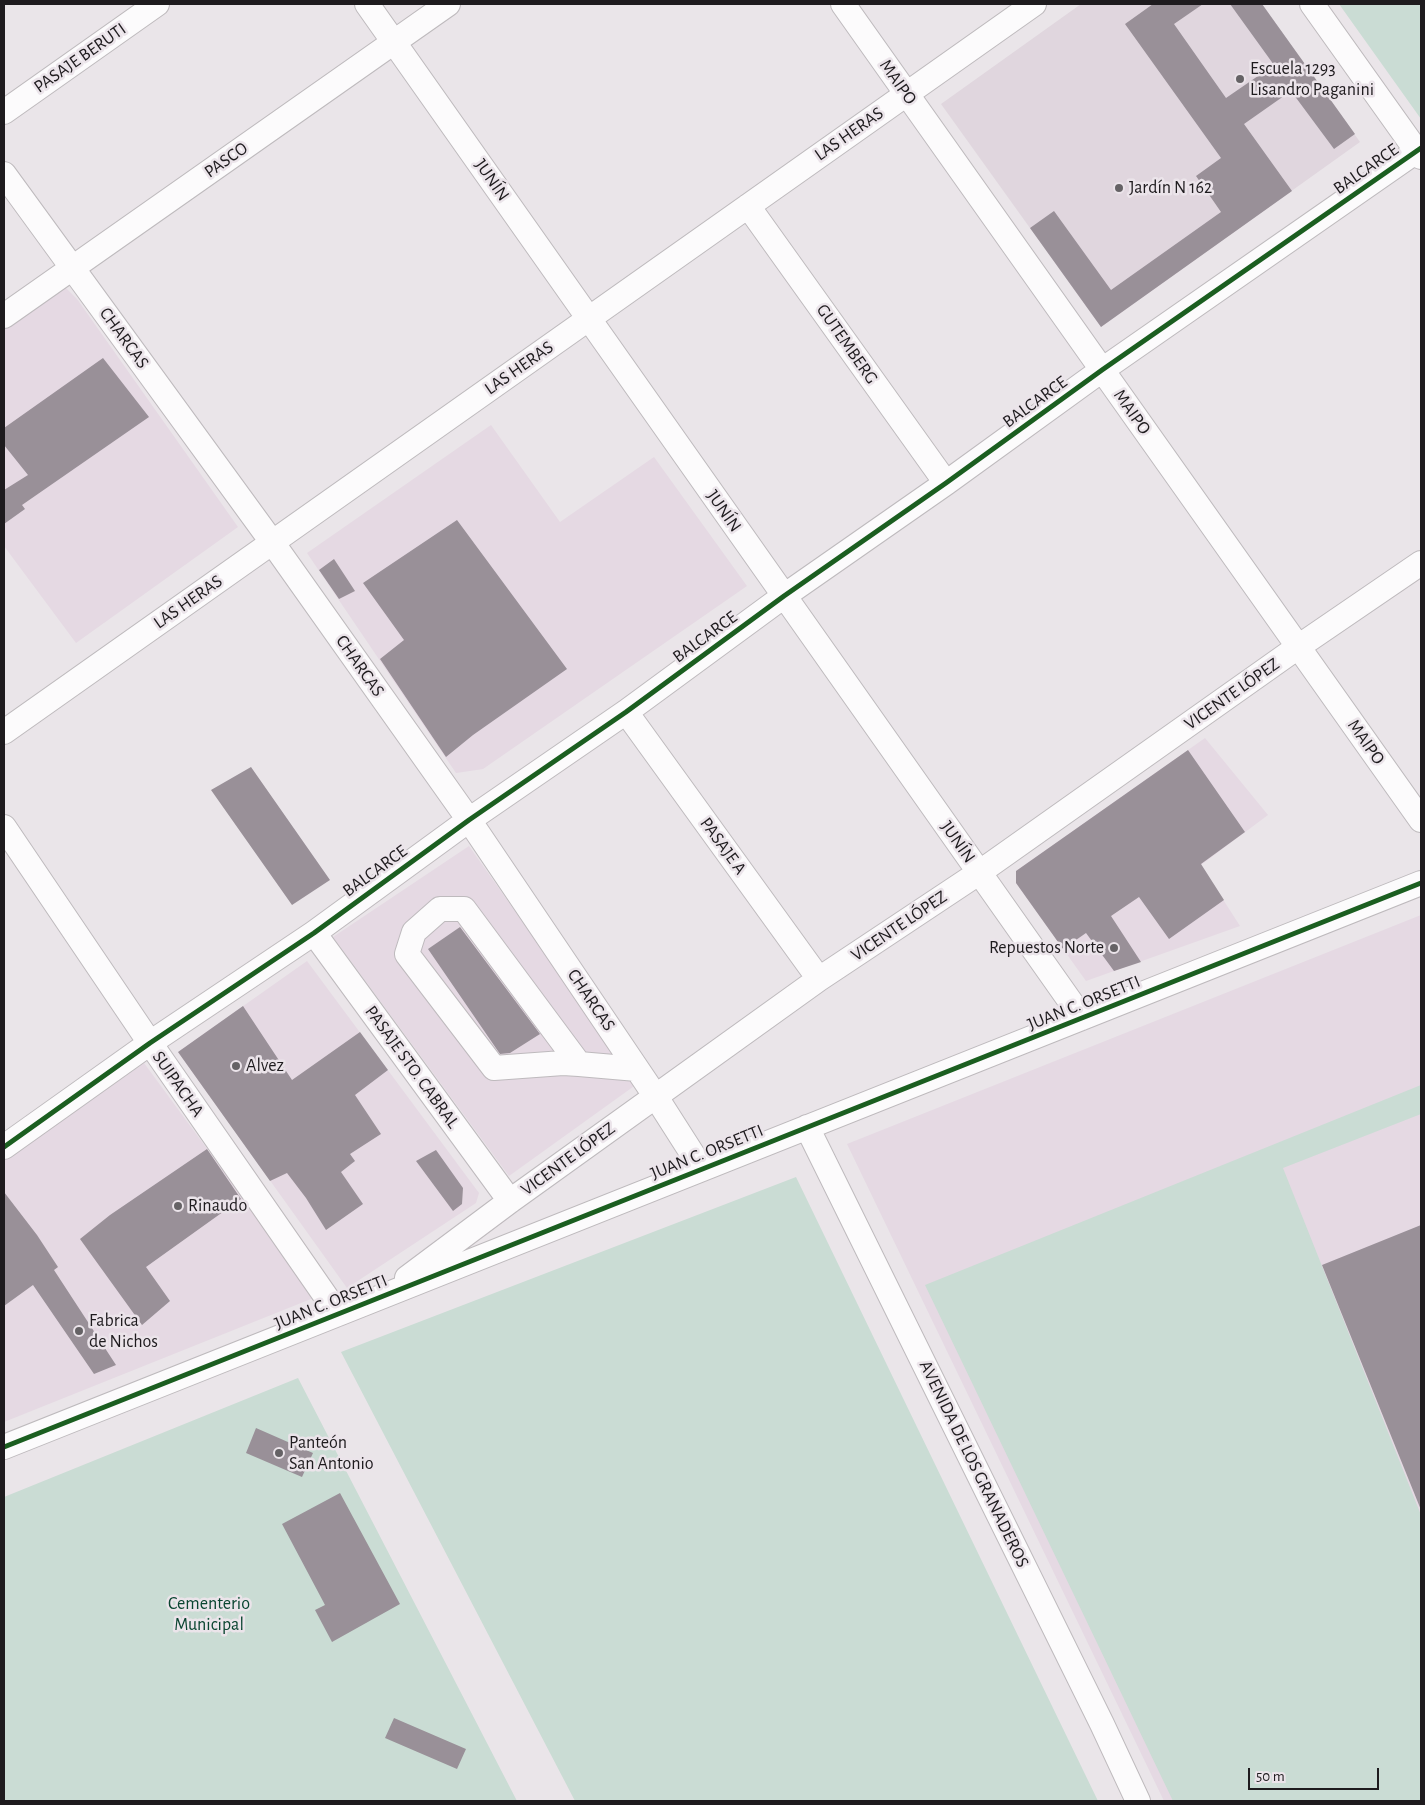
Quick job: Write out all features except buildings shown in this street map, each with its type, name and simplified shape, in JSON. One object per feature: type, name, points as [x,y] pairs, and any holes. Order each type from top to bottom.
[{"type":"street","name":"PASAJE BERUTI","points":[[4,112],[157,4]]},
{"type":"street","name":"JUNÍN","points":[[367,4],[1082,1018]]},
{"type":"street","name":"PASCO","points":[[4,316],[448,4]]},
{"type":"street","name":"MAIPO","points":[[843,4],[1421,820]]},
{"type":"street","name":"LAS HERAS","points":[[4,732],[1034,4]]},
{"type":"street","points":[[1312,4],[1420,152]]},
{"type":"street","name":"BALCARCE","points":[[4,1147],[150,1043],[314,933],[469,820],[626,712],[784,596],[946,484],[1102,370],[1420,152]]},
{"type":"street","name":"CHARCAS","points":[[4,174],[272,542],[469,820],[638,1069],[702,1169]]},
{"type":"street","name":"GUTEMBERG","points":[[748,206],[946,484]]},
{"type":"street","name":"VICENTE LÓPEZ","points":[[383,1296],[510,1201],[819,979],[980,872],[1298,647],[1421,564]]},
{"type":"street","name":"PASAJE A","points":[[626,712],[819,979]]},
{"type":"street","name":"SUIPACHA","points":[[4,827],[150,1043],[338,1314]]},
{"type":"street","name":"JUAN C. ORSETTI","points":[[4,1447],[1421,883]]},
{"type":"street","points":[[579,1064],[464,909],[440,909],[414,932],[408,954],[494,1068],[563,1063],[638,1069]]},
{"type":"street","name":"PASAJE STO. CABRAL","points":[[314,933],[510,1201]]},
{"type":"street","name":"AVENIDA DE LOS GRANADEROS","points":[[807,1127],[1102,1724],[1138,1801]]},
{"type":"shaded area","name":"Jardín N 162","points":[[1081,4],[1262,4],[1360,142],[1101,327],[941,104]]},
{"type":"shaded area","points":[[64,286],[77,299],[238,527],[76,643],[4,546],[4,330]]},
{"type":"shaded area","points":[[491,425],[560,522],[654,457],[747,586],[483,769],[456,773],[307,553]]},
{"type":"shaded area","points":[[1205,738],[1268,815],[1201,865],[1240,926],[1086,981],[1016,883],[1016,871]]},
{"type":"shaded area","points":[[469,846],[637,1084],[509,1176],[333,937]]},
{"type":"shaded area","points":[[1421,915],[1421,1801],[1164,1801],[847,1144]]},
{"type":"shaded area","points":[[307,961],[479,1193],[476,1203],[347,1288],[178,1052]]},
{"type":"shaded area","points":[[144,1063],[316,1297],[4,1422],[4,1161]]},
{"type":"green space","points":[[1339,4],[1421,4],[1421,119]]},
{"type":"green space","points":[[1421,1085],[1421,1114],[1283,1168],[1421,1515],[1421,1801],[1173,1801],[925,1285]]},
{"type":"green space","points":[[796,1177],[1098,1801],[575,1801],[341,1352]]},
{"type":"green space","name":"Cementerio Municipal","points":[[298,1378],[517,1801],[4,1801],[4,1497]]},
{"type":"cycle path","points":[[4,1147],[150,1043],[314,933],[469,820],[626,712],[784,596],[946,483],[1102,370],[1421,148]]},
{"type":"cycle path","points":[[4,1447],[1421,883]]},
{"type":"place","name":"Escuela 1293 Lisandro Paganini","points":[[1240,79]]},
{"type":"place","name":"Jardín N 162","points":[[1119,188]]},
{"type":"place","name":"Repuestos Norte","points":[[1114,948]]},
{"type":"place","name":"Alvez","points":[[236,1066]]},
{"type":"place","name":"Rinaudo","points":[[178,1206]]},
{"type":"place","name":"Fabrica de Nichos","points":[[79,1331]]},
{"type":"place","name":"Panteón San Antonio","points":[[279,1453]]}]
